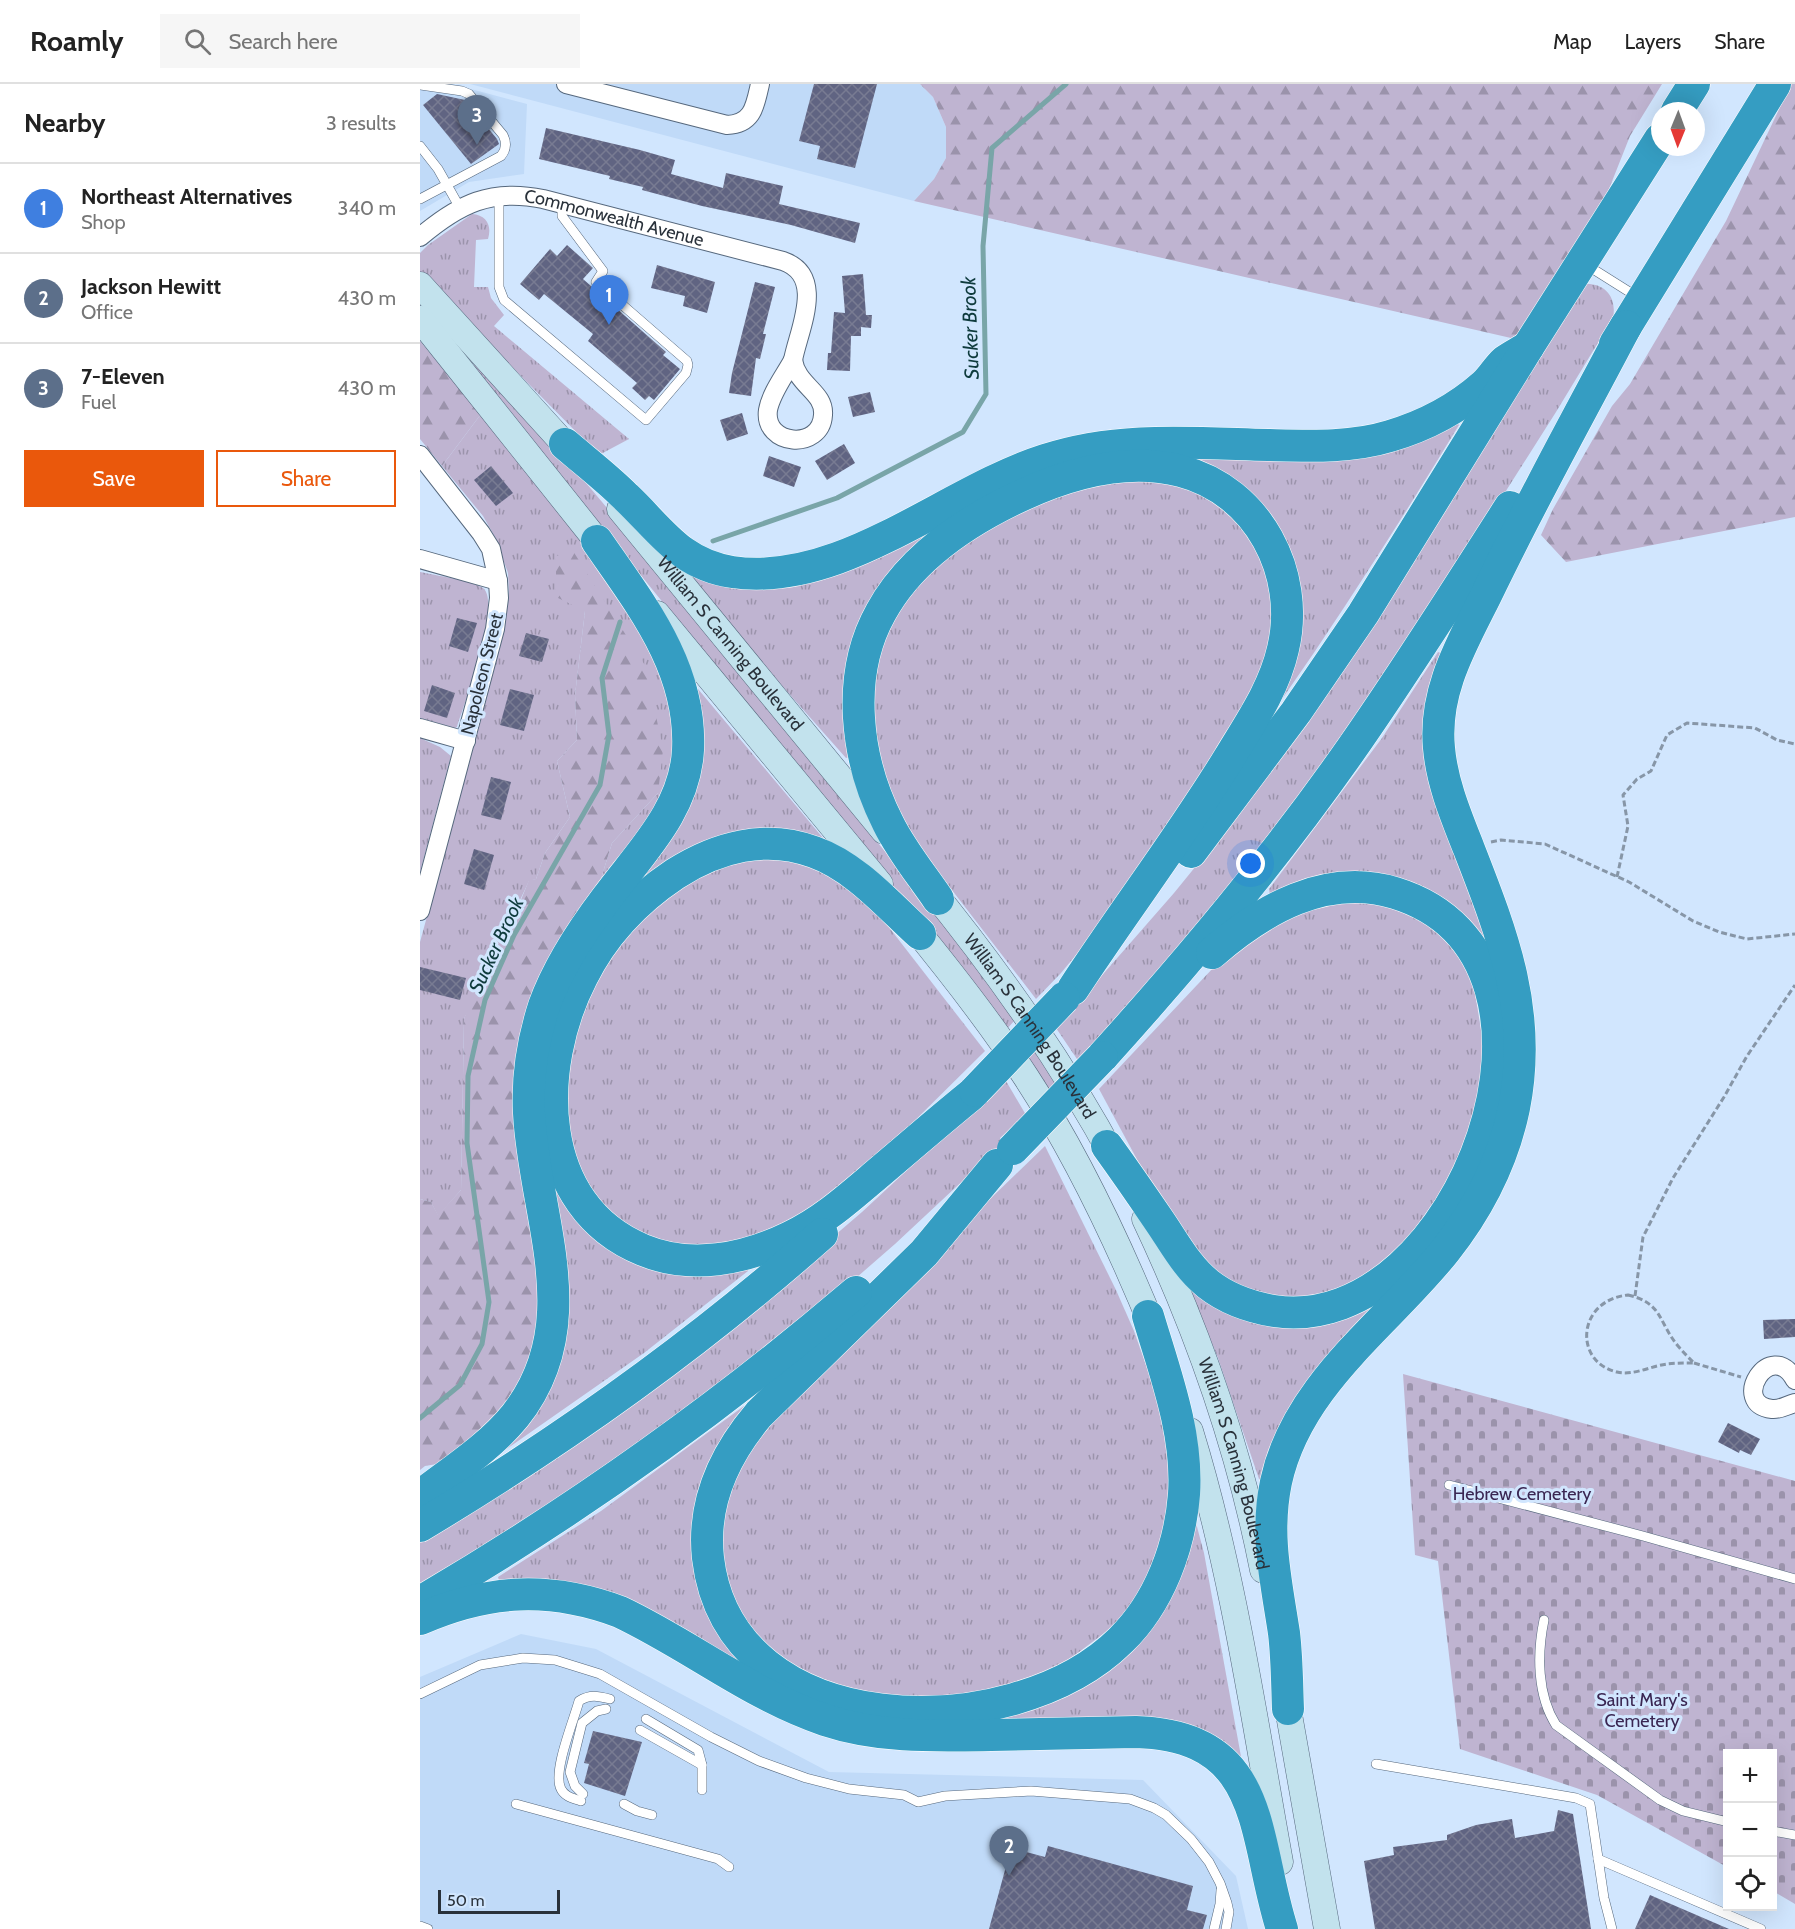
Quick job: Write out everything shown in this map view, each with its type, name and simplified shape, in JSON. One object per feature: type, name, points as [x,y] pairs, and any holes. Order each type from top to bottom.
[{"type":"highway","points":[[1683,102],[1694,84]]},
{"type":"highway","points":[[1111,1047],[1234,903],[1345,759],[1413,659],[1626,326],[1775,84]]},
{"type":"highway","points":[[420,1526],[541,1448],[632,1386],[689,1343],[818,1237],[906,1158],[973,1093],[1069,993],[1183,862],[1227,807],[1296,712],[1395,564],[1528,347],[1651,153]]},
{"type":"highway","points":[[1288,1709],[1286,1654],[1270,1538],[1276,1479],[1285,1451],[1297,1426],[1324,1384],[1443,1253],[1466,1223],[1496,1166],[1514,1108],[1520,1059],[1518,999],[1498,925],[1448,792],[1439,748],[1440,705],[1454,659],[1507,552],[1626,326]]},
{"type":"highway","points":[[565,444],[614,486],[681,552],[702,563],[729,571],[773,573],[795,570],[837,558],[1020,469],[1090,448],[1113,444],[1158,442],[1330,446],[1392,436],[1454,407],[1486,384],[1504,362],[1528,347]]},
{"type":"highway","points":[[938,899],[888,823],[868,773],[862,747],[859,720],[862,664],[873,629],[896,589],[937,547],[982,515],[1029,492],[1075,476],[1116,468],[1157,467],[1181,471],[1204,479],[1224,491],[1257,522],[1278,558],[1287,600],[1284,644],[1278,667],[1270,689],[1194,816],[1125,910],[1069,993]]},
{"type":"highway","points":[[420,1496],[475,1454],[504,1428],[527,1398],[543,1365],[553,1328],[554,1308],[551,1265],[529,1115],[530,1072],[538,1029],[551,987],[570,950],[604,900],[666,819],[680,792],[687,766],[688,735],[684,704],[670,657],[647,614],[597,542]]},
{"type":"highway","points":[[920,934],[855,876],[839,864],[812,851],[781,844],[749,844],[717,852],[686,867],[654,889],[624,917],[590,962],[573,996],[561,1035],[553,1084],[554,1135],[561,1163],[573,1191],[585,1208],[600,1224],[623,1241],[669,1259],[689,1261],[739,1256],[777,1243],[813,1225],[973,1093]]},
{"type":"highway","points":[[1107,1146],[1187,1263],[1206,1282],[1232,1299],[1263,1309],[1294,1312],[1324,1309],[1353,1299],[1378,1283],[1420,1246],[1445,1214],[1465,1181],[1480,1145],[1491,1108],[1498,1055],[1497,1020],[1490,984],[1483,968],[1465,940],[1442,917],[1425,905],[1408,897],[1371,888],[1351,887],[1314,893],[1282,904],[1254,920],[1177,983],[1111,1047],[1005,1157],[924,1253],[759,1414],[739,1438],[724,1466],[710,1514],[708,1541],[710,1566],[717,1595],[729,1621],[755,1655],[791,1681],[833,1698],[885,1709],[939,1712],[993,1705],[1027,1695],[1077,1673],[1113,1647],[1142,1616],[1161,1583],[1175,1544],[1184,1493],[1179,1426],[1148,1316]]},
{"type":"highway","points":[[420,1602],[543,1526],[632,1466],[718,1403],[793,1345],[865,1284],[1005,1157]]},
{"type":"highway","points":[[420,1618],[460,1603],[495,1595],[530,1593],[566,1597],[620,1612],[780,1702],[849,1727],[918,1736],[1136,1732],[1169,1734],[1184,1738],[1198,1744],[1220,1760],[1230,1769],[1245,1790],[1254,1813],[1282,1929]]},
{"type":"main road","name":"William S Canning Boulevard","points":[[420,285],[565,444],[713,621],[976,946],[1027,1018],[1107,1146],[1135,1197],[1172,1279],[1202,1353],[1241,1475],[1262,1562],[1327,1929]]},
{"type":"main road","name":"William S Canning Boulevard","points":[[420,319],[597,542],[920,934],[994,1029],[1043,1104],[1090,1190],[1148,1316],[1188,1427],[1217,1533],[1237,1628],[1292,1929]]},
{"type":"street","points":[[566,84],[727,125],[742,123],[749,117],[760,84]]},
{"type":"street","name":"Commonwealth Avenue","points":[[420,237],[460,208],[484,198],[500,195],[527,196],[783,261],[798,269],[807,284],[807,302],[793,360]]},
{"type":"street","name":"Napoleon Street","points":[[420,455],[491,549],[499,598],[495,629],[421,904]]},
{"type":"street","points":[[420,559],[498,581]]},
{"type":"street","points":[[420,728],[465,741]]},
{"type":"street","points":[[1795,1380],[1786,1369],[1772,1366],[1759,1372],[1754,1382],[1756,1399],[1767,1408],[1781,1409],[1795,1404]]},
{"type":"lane","points":[[420,85],[469,94],[505,139],[505,151],[501,156],[420,199]]},
{"type":"lane","points":[[420,146],[438,169],[460,208]]},
{"type":"lane","points":[[500,195],[499,287],[504,300],[646,420],[686,373],[687,361],[596,282],[603,271],[562,216],[562,204]]},
{"type":"lane","points":[[1583,262],[1642,300]]},
{"type":"lane","points":[[1449,1485],[1795,1579]]},
{"type":"lane","points":[[1544,1620],[1540,1640],[1543,1694],[1548,1713],[1556,1725],[1660,1800],[1683,1811],[1723,1821]]},
{"type":"lane","points":[[420,1694],[467,1670],[493,1662],[540,1658],[586,1668],[615,1681],[711,1737],[759,1761],[834,1786],[904,1796],[918,1802],[945,1796],[1031,1791],[1130,1799],[1166,1815],[1209,1862],[1225,1894],[1229,1912],[1226,1929]]},
{"type":"lane","points":[[606,1710],[597,1711],[582,1723],[570,1772],[582,1798],[566,1796],[559,1782],[559,1769],[579,1701],[586,1696],[597,1695],[610,1699]]},
{"type":"lane","points":[[646,1719],[698,1750],[702,1765],[702,1790]]},
{"type":"lane","points":[[640,1730],[702,1765]]},
{"type":"lane","points":[[1376,1764],[1576,1798],[1590,1804],[1604,1898],[1612,1929]]},
{"type":"lane","points":[[516,1804],[718,1859],[729,1867]]},
{"type":"lane","points":[[623,1809],[652,1815]]},
{"type":"lane","points":[[1777,1832],[1795,1835]]},
{"type":"lane","points":[[1598,1859],[1761,1929]]},
{"type":"lane","points":[[1214,1929],[1220,1904],[1220,1883]]},
{"type":"lane","points":[[420,1926],[428,1929]]},
{"type":"path","points":[[1617,877],[1628,826],[1623,795],[1637,779],[1651,771],[1667,735],[1687,723],[1755,728],[1777,740],[1795,744]]},
{"type":"path","points":[[1468,847],[1501,840],[1545,844],[1617,877],[1693,921],[1719,932],[1747,939],[1795,933]]},
{"type":"path","points":[[1635,1296],[1643,1237],[1673,1178],[1747,1056],[1795,985]]},
{"type":"path","points":[[1694,1363],[1678,1347],[1651,1304],[1635,1296],[1615,1296],[1604,1301],[1588,1321],[1586,1334],[1588,1347],[1605,1367],[1617,1372],[1630,1372],[1667,1364],[1694,1363],[1754,1382]]},
{"type":"shaded area","points":[[420,84],[452,84],[527,104],[524,174],[469,182],[420,211]]},
{"type":"shaded area","points":[[470,84],[920,84],[933,97],[946,127],[946,158],[934,179],[914,201]]},
{"type":"shaded area","points":[[521,1634],[596,1649],[829,1772],[1143,1780],[1236,1876],[1248,1929],[420,1929],[420,1677]]},
{"type":"green space","points":[[920,84],[1662,84],[1630,136],[1582,257],[1529,328],[1511,338],[914,201],[934,179],[946,158],[946,127],[933,97]]},
{"type":"green space","points":[[1791,84],[1795,84],[1795,517],[1566,562],[1541,535],[1553,509],[1612,406],[1630,384],[1726,221]]},
{"type":"green space","points":[[472,214],[481,216],[489,226],[488,239],[476,240],[474,287],[488,287],[491,298],[504,315],[494,326],[629,439],[599,455],[420,274],[420,253]]},
{"type":"green space","points":[[1587,284],[1600,286],[1609,294],[1613,304],[1613,318],[1412,639],[1263,848],[1079,1062],[1056,1028],[1174,893],[1222,834]]},
{"type":"green space","points":[[420,341],[481,414],[442,466],[420,439]]},
{"type":"green space","points":[[479,362],[618,521],[975,963],[1015,1020],[1006,1030],[922,922],[472,367]]},
{"type":"green space","points":[[481,414],[620,592],[652,640],[677,719],[672,784],[596,895],[612,843],[658,793],[585,611],[575,695],[577,740],[557,761],[570,817],[545,853],[536,879],[529,881],[464,1019],[461,1190],[438,1216],[431,1202],[420,1199],[420,942],[480,723],[505,623],[509,592],[508,573],[495,537],[483,516],[442,466]]},
{"type":"green space","points":[[1452,418],[1459,425],[1372,565],[1280,702],[1274,697],[1286,560],[1164,459]]},
{"type":"green space","points":[[1122,476],[1194,485],[1250,531],[1276,595],[1267,665],[1143,874],[1061,973],[1036,999],[908,833],[892,804],[865,703],[893,608],[988,521],[1005,512]]},
{"type":"green space","points":[[967,503],[898,571],[853,756],[846,758],[683,574],[725,580]]},
{"type":"green space","points":[[573,551],[646,667],[663,750],[658,793],[612,843],[596,895],[564,939],[544,1326],[518,1392],[449,1462],[425,1466],[420,1470],[420,1199],[431,1202],[438,1215],[461,1190],[464,1019],[501,917],[510,918],[516,912],[529,880],[536,879],[545,853],[570,817],[557,761],[577,740],[575,695],[585,611],[556,597],[556,556]]},
{"type":"green space","points":[[420,572],[478,585],[483,588],[488,597],[488,613],[480,654],[455,728],[420,718]]},
{"type":"green space","points":[[1438,652],[1445,655],[1434,690],[1504,974],[1442,906],[1270,895],[1269,889],[1382,738]]},
{"type":"green space","points":[[698,689],[823,838],[819,845],[793,837],[630,897],[666,834],[691,692]]},
{"type":"green space","points":[[420,738],[440,747],[451,756],[420,872]]},
{"type":"green space","points":[[743,855],[814,861],[881,917],[985,1051],[831,1200],[751,1243],[660,1248],[588,1200],[560,1109],[585,990],[652,902]]},
{"type":"green space","points":[[1361,898],[1423,917],[1471,969],[1486,1060],[1460,1165],[1398,1252],[1347,1290],[1296,1303],[1224,1286],[1160,1202],[1099,1089],[1214,967],[1292,912]]},
{"type":"green space","points":[[1035,1050],[1056,1085],[1047,1093],[1026,1059]]},
{"type":"green space","points":[[1006,1081],[1026,1115],[1000,1138],[1001,1145],[895,1244],[833,1298],[678,1419],[420,1590],[420,1537],[799,1266],[862,1212],[972,1110],[983,1105]]},
{"type":"green space","points":[[1045,1146],[1116,1290],[1134,1331],[1161,1408],[1173,1461],[1167,1536],[1127,1616],[1043,1679],[921,1704],[812,1682],[741,1627],[716,1550],[734,1462],[963,1225]]},
{"type":"green space","points":[[543,1160],[581,1218],[746,1264],[748,1271],[644,1353],[498,1455]]},
{"type":"green space","points":[[1403,1273],[1263,1481],[1259,1479],[1218,1358],[1190,1291],[1197,1287],[1245,1314]]},
{"type":"green space","points":[[1403,1374],[1795,1481],[1795,1904],[1777,1893],[1777,1749],[1723,1749],[1723,1865],[1597,1795],[1460,1749],[1438,1561],[1415,1555]]},
{"type":"green space","points":[[744,1406],[748,1411],[699,1521],[769,1678],[674,1632],[500,1584],[498,1577],[601,1511]]},
{"type":"green space","points":[[1189,1521],[1196,1523],[1204,1553],[1242,1762],[1229,1757],[965,1727],[1089,1675]]},
{"type":"building","points":[[814,84],[877,84],[855,168],[817,159],[820,146],[799,141]]},
{"type":"building","points":[[437,94],[465,100],[499,144],[471,164],[423,105]]},
{"type":"building","points":[[546,128],[675,160],[671,174],[723,188],[726,173],[783,186],[779,204],[860,223],[855,243],[791,225],[702,206],[642,190],[643,187],[609,179],[610,176],[539,159]]},
{"type":"building","points":[[567,245],[593,268],[583,279],[666,352],[663,355],[680,369],[654,400],[649,396],[645,400],[632,388],[637,383],[588,341],[593,334],[544,294],[539,300],[520,284],[550,249],[557,256]]},
{"type":"building","points":[[657,265],[715,282],[707,313],[683,306],[685,296],[651,288]]},
{"type":"building","points":[[863,274],[866,315],[872,315],[871,328],[861,327],[861,336],[851,336],[850,371],[827,370],[828,353],[831,353],[834,312],[845,313],[842,276]]},
{"type":"building","points":[[755,282],[775,287],[763,334],[766,334],[760,359],[756,358],[751,396],[729,393]]},
{"type":"building","points":[[870,392],[875,412],[853,417],[848,397]]},
{"type":"building","points":[[742,413],[748,434],[727,441],[720,420]]},
{"type":"building","points":[[844,444],[855,463],[827,480],[815,461]]},
{"type":"building","points":[[769,456],[801,467],[794,487],[763,476]]},
{"type":"building","points":[[491,466],[513,493],[496,506],[474,480]]},
{"type":"building","points":[[457,618],[477,623],[468,652],[449,646]]},
{"type":"building","points":[[526,633],[549,639],[542,662],[519,656]]},
{"type":"building","points":[[432,685],[455,693],[447,718],[424,711]]},
{"type":"building","points":[[510,689],[534,695],[524,731],[500,725]]},
{"type":"building","points":[[491,777],[511,782],[501,820],[481,815]]},
{"type":"building","points":[[474,849],[494,855],[484,890],[464,884]]},
{"type":"building","points":[[420,967],[466,978],[460,1000],[420,990]]},
{"type":"building","points":[[1795,1319],[1795,1337],[1764,1339],[1763,1320]]},
{"type":"building","points":[[1728,1423],[1760,1439],[1751,1455],[1740,1450],[1739,1453],[1718,1442]]},
{"type":"building","points":[[593,1731],[642,1742],[625,1796],[584,1783],[589,1764],[584,1763]]},
{"type":"building","points":[[1558,1810],[1573,1814],[1591,1929],[1375,1929],[1364,1861],[1394,1855],[1393,1847],[1447,1840],[1447,1835],[1476,1825],[1512,1819],[1515,1838],[1554,1831]]},
{"type":"building","points":[[1048,1846],[1193,1886],[1187,1910],[1207,1915],[1203,1929],[989,1929],[1011,1848],[1045,1857]]},
{"type":"building","points":[[1650,1895],[1729,1929],[1635,1929]]},
{"type":"waterway","name":"Sucker Brook","points":[[713,541],[837,498],[963,432],[986,394],[983,246],[992,148],[1066,84]]},
{"type":"waterway","name":"Sucker Brook","points":[[420,1418],[460,1385],[482,1344],[489,1302],[467,1143],[468,1076],[485,1000],[514,935],[600,785],[609,735],[602,678],[620,622]]},
{"type":"place","name":"7-Eleven","points":[[477,145]]},
{"type":"place","name":"Northeast Alternatives","points":[[609,325]]},
{"type":"place","name":"Jackson Hewitt","points":[[1009,1876]]},
{"type":"park label","name":"Hebrew Cemetery","points":[[1522,1494]]},
{"type":"park label","name":"Saint Mary's Cemetery","points":[[1642,1710]]}]
